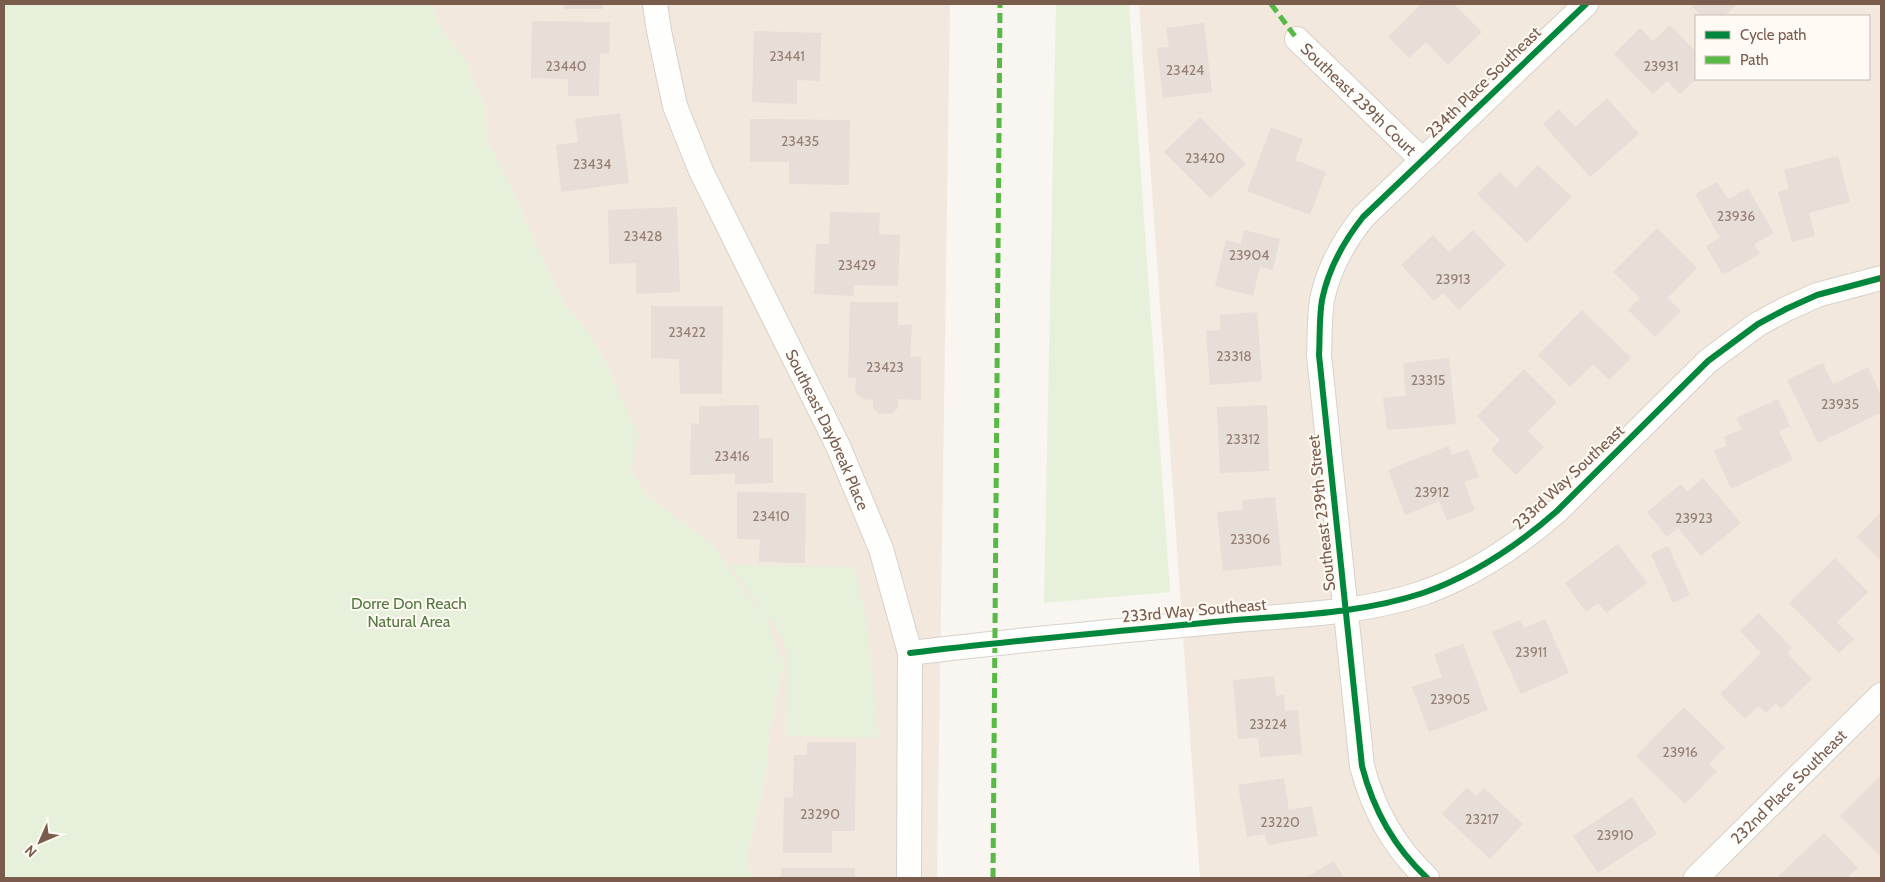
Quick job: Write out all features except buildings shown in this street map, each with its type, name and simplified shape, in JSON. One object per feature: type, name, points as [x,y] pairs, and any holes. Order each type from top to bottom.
[{"type":"street","name":"Southeast Daybreak Place","points":[[655,4],[675,106],[701,172],[838,446],[881,549],[910,653],[909,878]]},
{"type":"street","name":"234th Place Southeast","points":[[1422,160],[1586,4]]},
{"type":"street","name":"Southeast 239th Court","points":[[1297,39],[1422,160]]},
{"type":"street","name":"Southeast 239th Street","points":[[1422,160],[1351,232],[1333,266],[1322,300],[1319,355],[1362,766],[1367,785],[1381,819],[1411,863],[1427,878]]},
{"type":"street","name":"233rd Way Southeast","points":[[910,653],[995,643],[1345,610],[1421,594],[1470,573],[1506,552],[1531,533],[1557,511],[1708,361],[1758,324],[1817,295],[1881,278]]},
{"type":"street","name":"232nd Place Southeast","points":[[1696,878],[1881,695]]},
{"type":"shaded area","points":[[433,4],[950,4],[937,878],[752,878],[747,857],[766,776],[769,734],[784,664],[714,546],[647,496],[631,469],[638,436],[607,365],[588,332],[564,303],[547,268],[504,171],[488,142],[485,108],[466,61],[440,27]]},
{"type":"shaded area","points":[[1139,4],[1881,4],[1881,878],[1200,878]]},
{"type":"green space","name":"Dorre Don Reach Natural Area","points":[[4,4],[433,4],[440,27],[466,61],[485,108],[488,142],[504,171],[547,268],[564,303],[588,332],[607,365],[639,436],[631,469],[647,496],[714,546],[733,576],[765,615],[784,665],[769,734],[766,776],[747,857],[752,878],[4,878]]},
{"type":"green space","points":[[1056,4],[1129,4],[1170,592],[1044,603]]},
{"type":"green space","points":[[730,565],[855,567],[868,628],[879,738],[785,736],[787,656],[781,636]]},
{"type":"marked path","points":[[993,878],[1000,4]]},
{"type":"marked path","points":[[1271,4],[1297,39]]},
{"type":"cycle path","points":[[1427,878],[1395,841],[1372,797],[1362,766],[1319,355],[1322,300],[1328,278],[1338,256],[1349,236],[1363,217],[1586,4]]},
{"type":"cycle path","points":[[910,653],[1068,636],[1350,610],[1399,600],[1442,586],[1494,558],[1542,524],[1708,361],[1758,324],[1817,295],[1881,278]]}]
